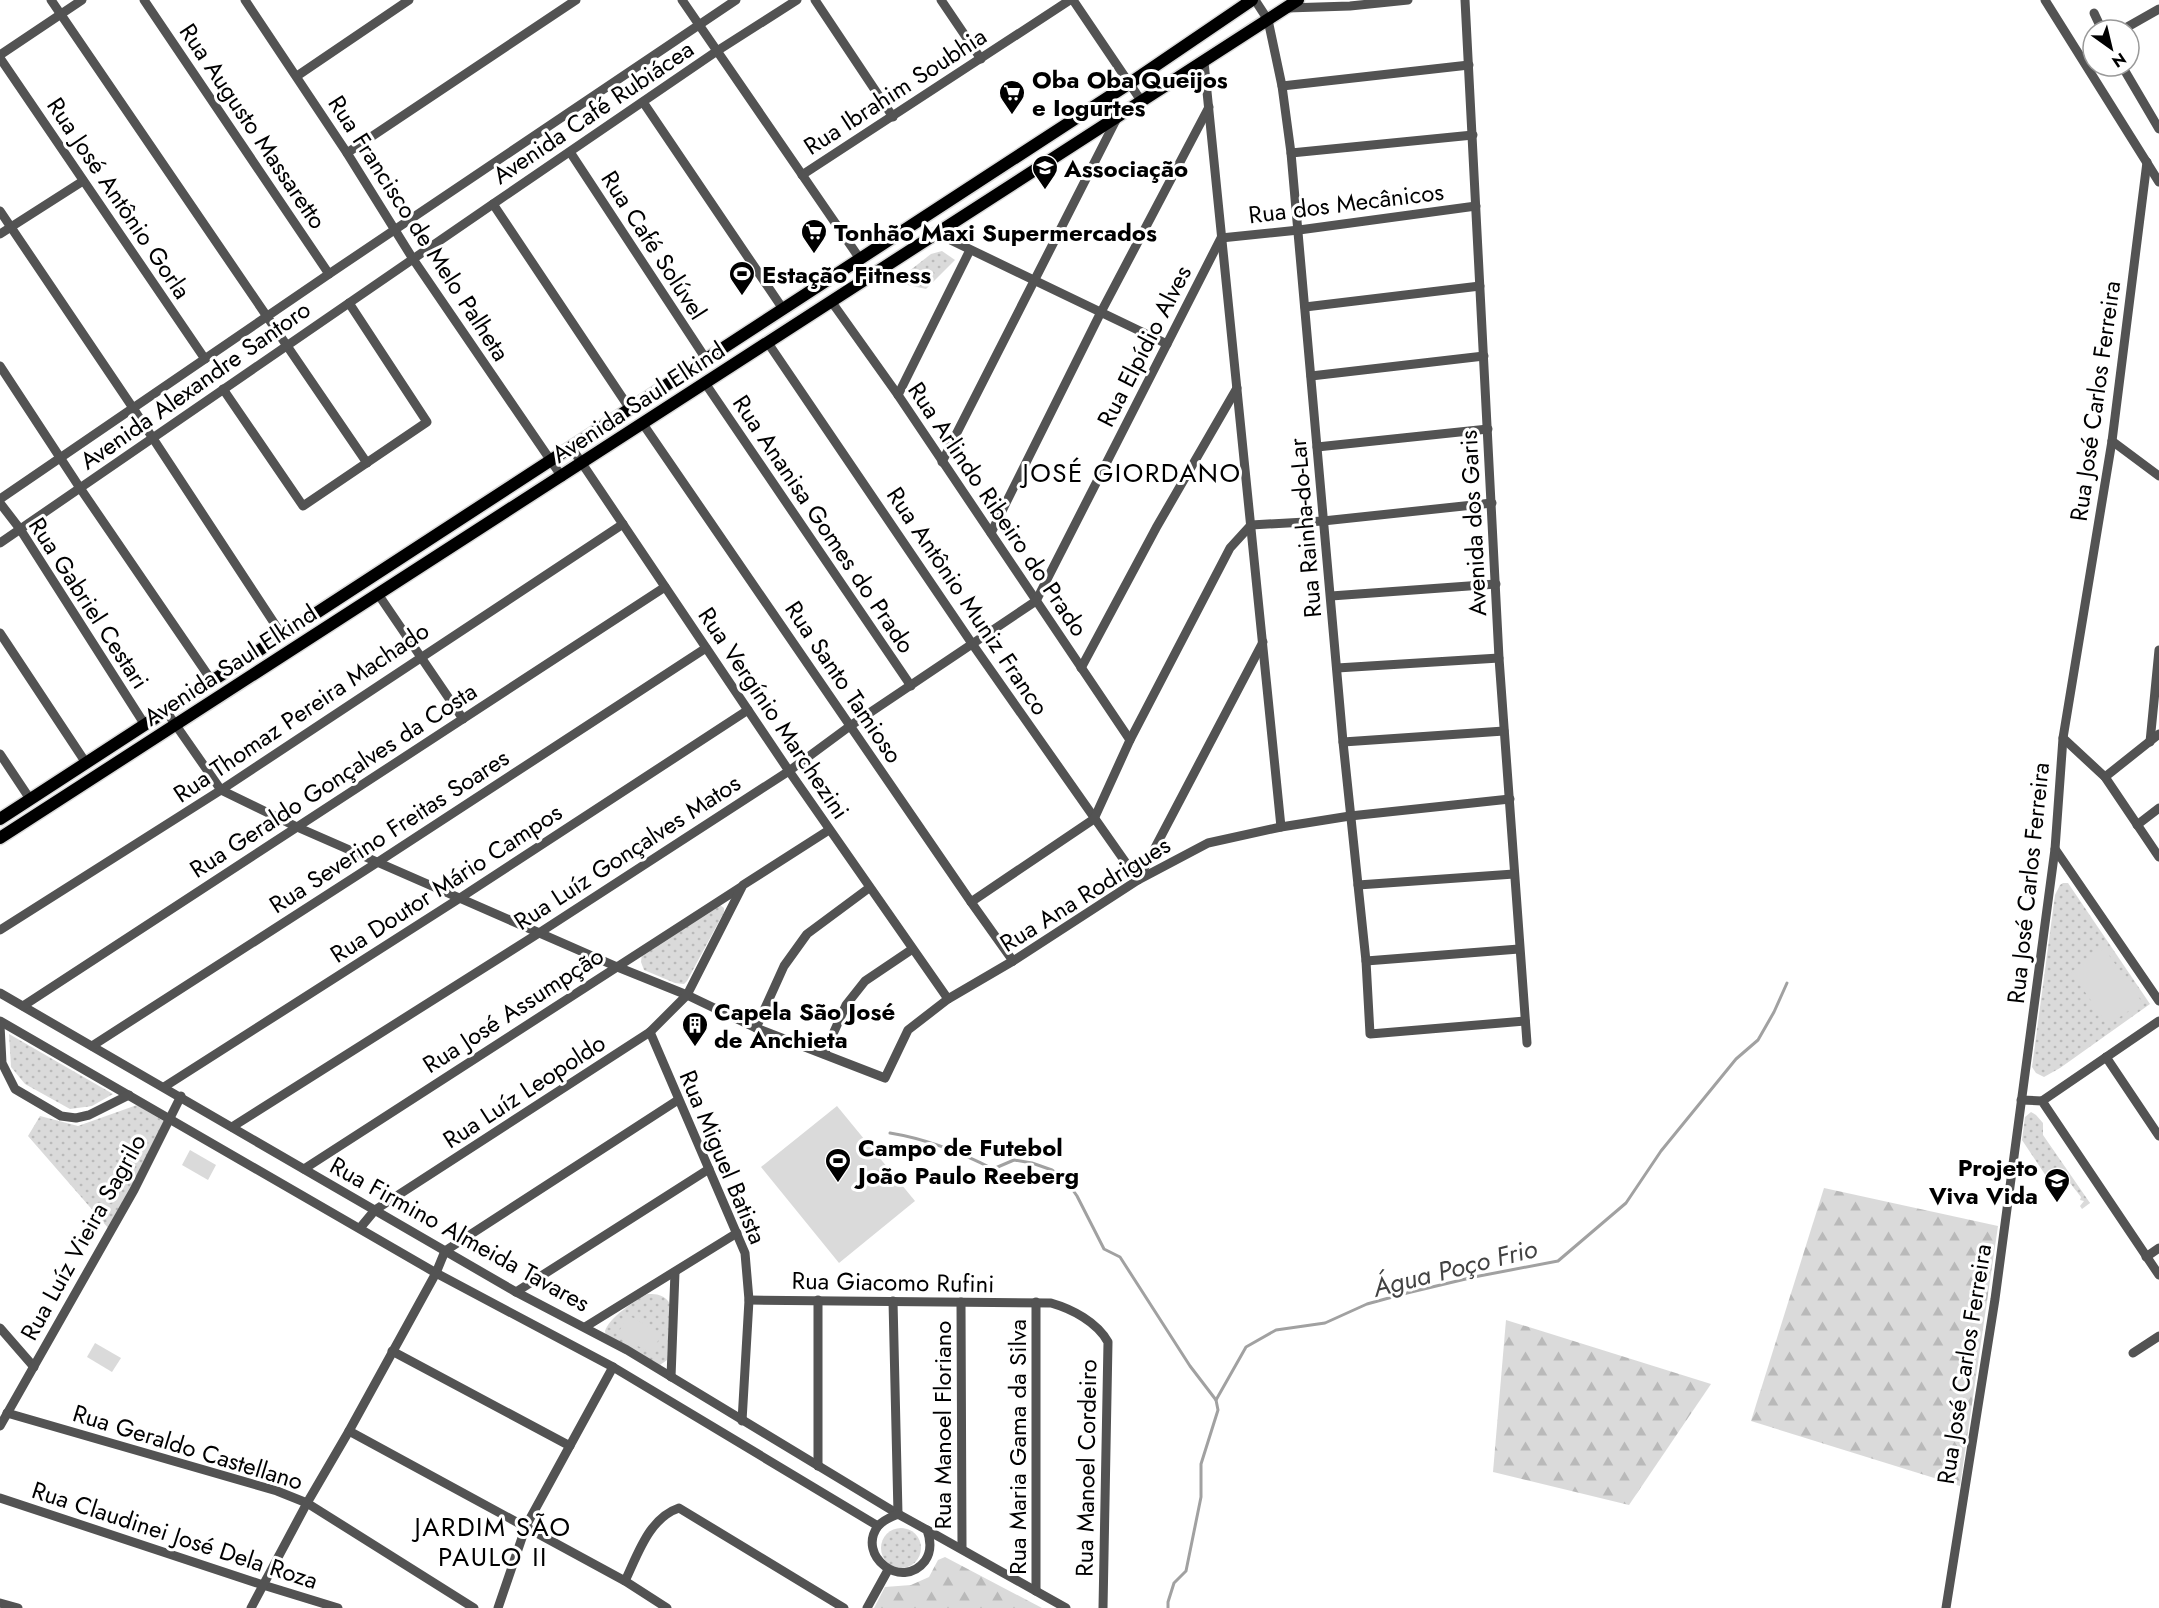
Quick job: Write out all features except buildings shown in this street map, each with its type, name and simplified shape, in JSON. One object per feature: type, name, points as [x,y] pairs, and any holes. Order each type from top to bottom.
[{"type":"main road","name":"Avenida Saul Elkind","points":[[0,819],[1130,83],[1253,0]]},
{"type":"main road","name":"Avenida Saul Elkind","points":[[0,838],[1298,0]]},
{"type":"main road","points":[[308,618],[317,634]]},
{"type":"street","points":[[51,0],[367,463]]},
{"type":"street","points":[[0,57],[82,0]]},
{"type":"street","name":"Rua Augusto Massaretto","points":[[144,0],[329,274]]},
{"type":"street","points":[[297,76],[408,0]]},
{"type":"street","points":[[348,153],[576,0]]},
{"type":"street","points":[[682,0],[860,259]]},
{"type":"street","name":"Avenida Café Rubiácea","points":[[395,230],[736,0]]},
{"type":"street","name":"Avenida Café Rubiácea","points":[[413,259],[717,51],[797,0]]},
{"type":"street","points":[[815,0],[892,117]]},
{"type":"street","points":[[940,0],[981,59]]},
{"type":"street","points":[[1071,0],[1142,102]]},
{"type":"street","name":"Rua Ibrahim Soubhia","points":[[802,175],[1071,0]]},
{"type":"street","points":[[1253,0],[1269,20]]},
{"type":"street","points":[[1338,0],[1350,6]]},
{"type":"street","points":[[1287,8],[1350,6],[1408,0]]},
{"type":"street","name":"Avenida dos Garis","points":[[1465,0],[1499,658],[1527,1043]]},
{"type":"street","points":[[2045,0],[2159,182]]},
{"type":"street","name":"Rua Francisco de Melo Palheta","points":[[249,2],[348,153],[413,259],[562,477]]},
{"type":"street","points":[[2141,19],[2159,9]]},
{"type":"street","points":[[2094,13],[2096,18]]},
{"type":"street","name":"Rua Rainha-do-Lar","points":[[1269,20],[1282,86],[1299,230],[1343,742],[1366,961],[1370,1034],[1525,1021]]},
{"type":"street","name":"Rua José Antônio Gorla","points":[[0,57],[205,359]]},
{"type":"street","points":[[1204,62],[1281,827]]},
{"type":"street","points":[[1282,86],[1469,65]]},
{"type":"street","points":[[2129,78],[2159,129]]},
{"type":"street","points":[[643,102],[783,309]]},
{"type":"street","points":[[991,533],[1100,314],[1209,107]]},
{"type":"street","points":[[942,462],[1117,118]]},
{"type":"street","points":[[1291,153],[1473,135]]},
{"type":"street","name":"Rua Café Solúvel","points":[[570,152],[706,359]]},
{"type":"street","name":"Rua José Carlos Ferreira","points":[[1946,1608],[1995,1299],[2055,849],[2063,738],[2112,441],[2147,162]]},
{"type":"street","points":[[0,234],[83,181]]},
{"type":"street","points":[[493,204],[630,409]]},
{"type":"street","name":"Rua dos Mecânicos","points":[[1221,238],[1476,206]]},
{"type":"street","points":[[0,211],[134,408],[282,635]]},
{"type":"street","name":"Avenida Alexandre Santoro","points":[[0,501],[395,230]]},
{"type":"street","points":[[936,232],[1167,345]]},
{"type":"street","name":"Rua Elpídio Alves","points":[[1036,601],[1221,238]]},
{"type":"street","points":[[897,395],[970,250]]},
{"type":"street","name":"Avenida Alexandre Santoro","points":[[0,543],[413,259]]},
{"type":"street","points":[[1305,307],[1480,286]]},
{"type":"street","name":"Rua Arlindo Ribeiro do Prado","points":[[831,301],[1130,740]]},
{"type":"street","points":[[223,389],[303,506],[367,463],[427,422],[349,303]]},
{"type":"street","name":"Rua Antônio Muniz Franco","points":[[768,343],[1137,880]]},
{"type":"street","points":[[1311,376],[1484,356]]},
{"type":"street","points":[[0,366],[212,681]]},
{"type":"street","name":"Rua Ananisa Gomes do Prado","points":[[705,383],[911,686]]},
{"type":"street","points":[[1081,668],[1156,528],[1237,388]]},
{"type":"street","name":"Rua Santo Tamioso","points":[[643,424],[1013,961]]},
{"type":"street","points":[[1317,447],[1488,429]]},
{"type":"street","points":[[2112,441],[2159,476]]},
{"type":"street","name":"Rua Vergínio Marchezini","points":[[571,447],[789,771],[948,999]]},
{"type":"street","name":"Rua Gabriel Cestari","points":[[0,501],[145,725]]},
{"type":"street","points":[[971,902],[1094,819],[1130,740],[1230,548],[1251,525],[1323,521],[1492,503]]},
{"type":"street","name":"Rua Thomaz Pereira Machado","points":[[0,930],[221,790],[623,524]]},
{"type":"street","points":[[1331,596],[1496,584]]},
{"type":"street","name":"Rua Geraldo Gonçalves da Costa","points":[[23,1006],[665,587]]},
{"type":"street","points":[[378,594],[463,719]]},
{"type":"street","name":"Rua Luíz Gonçalves Matos","points":[[232,1127],[539,933],[789,771],[850,726],[974,645],[1036,601]]},
{"type":"street","points":[[0,633],[86,763]]},
{"type":"street","points":[[1137,880],[1263,642]]},
{"type":"street","name":"Rua Severino Freitas Soares","points":[[92,1046],[706,648]]},
{"type":"street","points":[[2150,741],[2159,650]]},
{"type":"street","points":[[1337,668],[1499,658]]},
{"type":"street","name":"Rua Doutor Mário Campos","points":[[164,1087],[748,710]]},
{"type":"street","points":[[166,711],[221,790],[297,827],[539,933],[687,995],[756,1028],[824,1054],[846,1005],[865,981],[912,950]]},
{"type":"street","points":[[1343,742],[1504,731]]},
{"type":"street","points":[[2105,777],[2159,734]]},
{"type":"street","points":[[2063,738],[2105,777],[2159,857]]},
{"type":"street","points":[[0,754],[30,799]]},
{"type":"street","name":"Rua Ana Rodrigues","points":[[824,1054],[885,1078],[908,1030],[948,999],[1013,961],[1137,880],[1208,843],[1281,827],[1350,816],[1510,799]]},
{"type":"street","points":[[2137,825],[2159,808]]},
{"type":"street","name":"Rua José Assumpção","points":[[304,1169],[615,966],[830,830]]},
{"type":"street","points":[[2055,849],[2159,1000]]},
{"type":"street","points":[[1358,885],[1514,874]]},
{"type":"street","name":"Rua Luíz Leopoldo","points":[[360,1228],[375,1210],[650,1032],[687,995],[743,885]]},
{"type":"street","points":[[756,1028],[784,966],[807,934],[869,888]]},
{"type":"street","points":[[1366,961],[1519,949]]},
{"type":"street","name":"Rua Firmino Almeida Tavares","points":[[0,993],[516,1292],[585,1327],[672,1377],[898,1514],[1066,1608]]},
{"type":"street","points":[[2021,1100],[2042,1101],[2159,1021]]},
{"type":"street","points":[[0,1023],[2,1063],[15,1089],[62,1116],[76,1118],[89,1115],[129,1095]]},
{"type":"street","name":"Rua Firmino Almeida Tavares","points":[[0,1023],[436,1273],[613,1366],[878,1527]]},
{"type":"street","name":"Rua Miguel Batista","points":[[650,1032],[745,1253],[749,1300],[742,1421]]},
{"type":"street","points":[[2106,1057],[2159,1136]]},
{"type":"street","name":"Rua Luíz Vieira Sagrilo","points":[[0,1426],[134,1190],[180,1096]]},
{"type":"street","points":[[251,1608],[436,1273],[445,1251],[678,1100]]},
{"type":"street","points":[[2042,1101],[2159,1275]]},
{"type":"street","points":[[516,1292],[709,1169]]},
{"type":"street","points":[[585,1327],[737,1233]]},
{"type":"street","points":[[2146,1257],[2159,1248]]},
{"type":"street","points":[[672,1377],[675,1272]]},
{"type":"street","name":"Rua Giacomo Rufini","points":[[749,1300],[1036,1302]]},
{"type":"street","points":[[818,1300],[818,1466]]},
{"type":"street","points":[[893,1301],[898,1514],[878,1527],[874,1536],[875,1556],[888,1570],[906,1573],[922,1564],[931,1548],[931,1538],[927,1530]]},
{"type":"street","name":"Rua Manoel Floriano","points":[[961,1302],[962,1548]]},
{"type":"street","name":"Rua Maria Gama da Silva","points":[[1036,1302],[1036,1591]]},
{"type":"street","name":"Rua Manoel Cordeiro","points":[[1036,1302],[1051,1303],[1069,1310],[1098,1329],[1108,1342],[1103,1608]]},
{"type":"street","points":[[0,1328],[34,1367]]},
{"type":"street","points":[[2133,1353],[2159,1336]]},
{"type":"street","points":[[392,1351],[570,1446]]},
{"type":"street","points":[[498,1608],[526,1526],[613,1366]]},
{"type":"street","name":"Rua Geraldo Castellano","points":[[7,1413],[277,1491],[307,1503],[474,1608]]},
{"type":"street","points":[[349,1431],[625,1581],[667,1608]]},
{"type":"street","name":"Rua Claudinei José Dela Roza","points":[[0,1498],[338,1608]]},
{"type":"street","points":[[625,1581],[653,1527],[667,1512],[679,1508],[844,1608]]},
{"type":"street","points":[[867,1608],[888,1570]]},
{"type":"street","points":[[0,1603],[18,1608]]},
{"type":"green space","points":[[942,251],[955,260],[926,289],[895,282],[931,254]]},
{"type":"green space","points":[[2063,883],[2068,883],[2150,1004],[2044,1077],[2036,1073],[2032,1067],[2055,895]]},
{"type":"green space","points":[[720,905],[724,908],[724,912],[684,984],[675,983],[644,970],[641,962],[642,954]]},
{"type":"green space","points":[[2104,948],[2142,1002],[2108,1025],[2071,972]]},
{"type":"green space","points":[[9,1034],[113,1094],[92,1106],[70,1109],[25,1084],[11,1067]]},
{"type":"green space","points":[[137,1105],[165,1122],[109,1229],[28,1136],[40,1116],[78,1126]]},
{"type":"green space","name":"Campo de Futebol João Paulo Reeberg","points":[[837,1106],[915,1201],[839,1263],[761,1167]]},
{"type":"green space","points":[[2031,1112],[2043,1123],[2043,1135],[2090,1203],[2082,1209],[2080,1206],[2084,1201],[2080,1200],[2081,1197],[2070,1183],[2059,1180],[2051,1188],[2048,1184],[2050,1182],[2022,1140],[2025,1117]]},
{"type":"green space","points":[[190,1150],[216,1165],[208,1180],[182,1165]]},
{"type":"green space","points":[[1824,1188],[1998,1226],[1960,1486],[1751,1421]]},
{"type":"green space","points":[[648,1294],[661,1296],[670,1304],[667,1360],[660,1365],[606,1336],[605,1331],[617,1315]]},
{"type":"green space","points":[[628,1315],[662,1334],[651,1353],[617,1335]]},
{"type":"green space","points":[[1506,1320],[1711,1384],[1629,1505],[1493,1472]]},
{"type":"green space","points":[[95,1343],[121,1358],[112,1372],[87,1357]]},
{"type":"green space","points":[[901,1528],[909,1529],[915,1534],[920,1540],[920,1556],[915,1562],[909,1567],[901,1568],[893,1567],[887,1562],[882,1556],[881,1548],[882,1540],[887,1534],[893,1529]]},
{"type":"green space","points":[[945,1557],[1042,1608],[874,1608],[885,1587],[911,1585],[929,1577],[938,1560]]},
{"type":"waterway","name":"Água Poço Frio","points":[[1168,1608],[1174,1583],[1186,1571],[1201,1497],[1201,1464],[1218,1410],[1216,1400],[1246,1347],[1276,1330],[1325,1323],[1367,1304],[1474,1277],[1558,1261],[1626,1203],[1661,1151],[1736,1059],[1758,1040],[1787,983]]},
{"type":"waterway","points":[[890,1133],[943,1147],[993,1169],[1014,1160],[1032,1163],[1052,1170],[1068,1183],[1104,1249],[1120,1257],[1190,1366],[1216,1400]]},
{"type":"place","name":"Oba Oba Queijos e Iogurtes","points":[[1012,116]]},
{"type":"place","name":"Associação","points":[[1045,191]]},
{"type":"place","name":"Tonhão Maxi Supermercados","points":[[814,255]]},
{"type":"place","name":"Estação Fitness","points":[[742,297]]},
{"type":"place","name":"Capela São José de Anchieta","points":[[695,1048]]},
{"type":"place","name":"Campo de Futebol João Paulo Reeberg","points":[[838,1184]]},
{"type":"place","name":"Projeto Viva Vida","points":[[2057,1204]]},
{"type":"district","name":"JOSÉ GIORDANO","points":[[1132,473]]},
{"type":"district","name":"JARDIM SÃO PAULO II","points":[[493,1542]]}]
